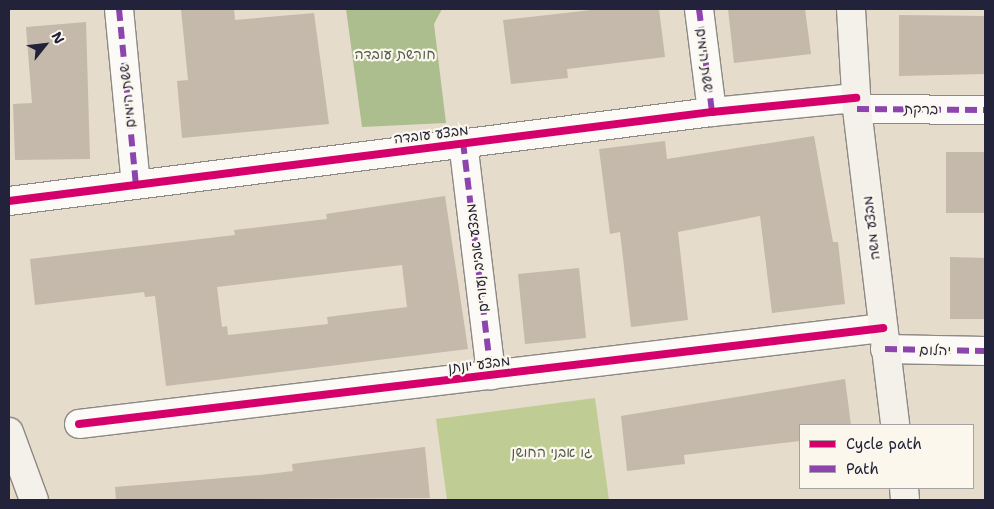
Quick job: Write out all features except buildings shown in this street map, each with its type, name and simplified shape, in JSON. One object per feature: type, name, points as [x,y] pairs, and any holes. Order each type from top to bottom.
[{"type":"street","name":"ששת הימים","points":[[118,9],[136,184]]},
{"type":"street","name":"ששת הימים","points":[[699,9],[712,112]]},
{"type":"street","name":"מבצע משה","points":[[850,16],[857,104],[896,424]]},
{"type":"street","name":"מבצע עובדה","points":[[9,201],[712,112],[857,104]]},
{"type":"street","name":"ברקת","points":[[857,104],[985,110]]},
{"type":"street","name":"מבצע אביב נעורים","points":[[464,142],[491,375]]},
{"type":"street","name":"יהלום","points":[[884,338],[985,351]]},
{"type":"street","name":"מבצע יונתן","points":[[79,424],[491,375],[884,338]]},
{"type":"street","points":[[9,432],[34,500]]},
{"type":"green space","name":"חורשת עובדה","points":[[346,9],[442,9],[434,24],[446,123],[362,127]]},
{"type":"green space","name":"גו אבני החושן","points":[[595,398],[609,500],[447,500],[436,419]]},
{"type":"marked path","points":[[119,9],[136,184]]},
{"type":"marked path","points":[[699,9],[712,112]]},
{"type":"marked path","points":[[857,109],[985,110]]},
{"type":"marked path","points":[[463,142],[491,375]]},
{"type":"marked path","points":[[885,349],[985,351]]},
{"type":"cycle path","points":[[9,201],[712,112],[856,98]]},
{"type":"cycle path","points":[[79,424],[883,328]]}]
